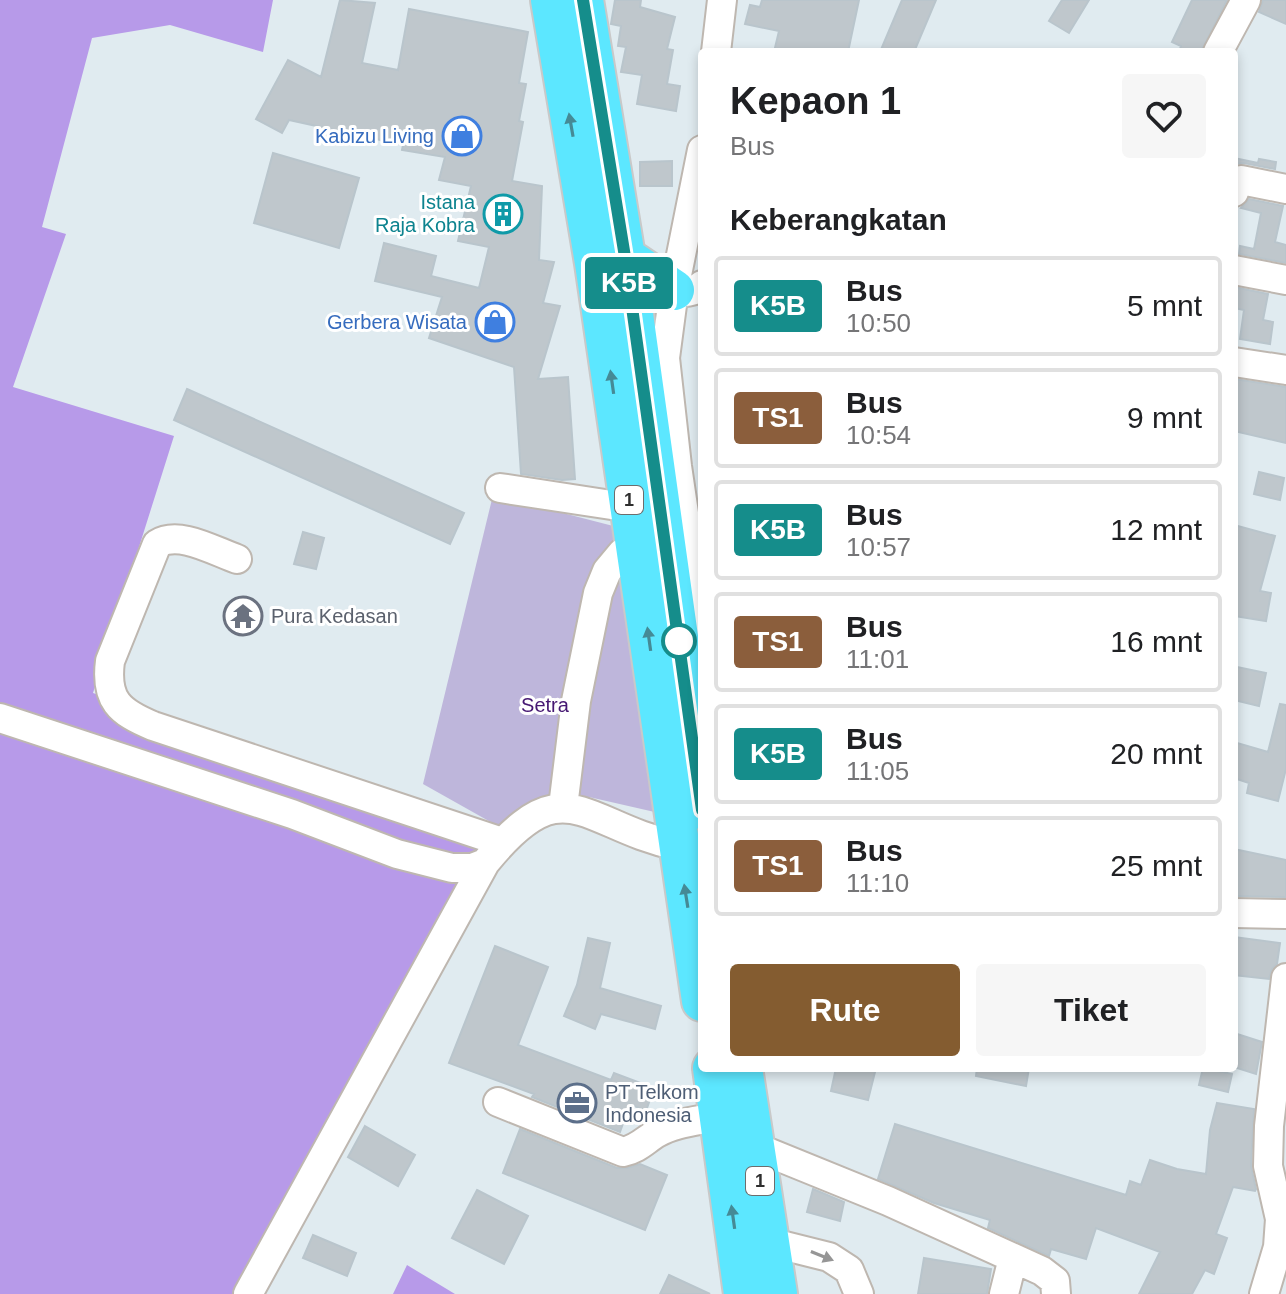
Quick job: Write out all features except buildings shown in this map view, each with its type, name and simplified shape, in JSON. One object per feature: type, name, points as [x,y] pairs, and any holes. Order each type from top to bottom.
[{"type":"highway","name":"1","points":[[569,15],[698,785]]},
{"type":"highway","name":"1","points":[[610,260],[633,526],[698,975]]},
{"type":"highway","points":[[610,260],[688,288]]},
{"type":"highway","name":"1","points":[[714,1072],[744,1294]]},
{"type":"highway","name":"1","points":[[743,1072],[777,1294]]},
{"type":"street","points":[[716,48],[722,0]]},
{"type":"street","points":[[1220,48],[1246,0]]},
{"type":"street","points":[[1238,181],[1286,189]]},
{"type":"street","points":[[698,189],[688,288],[665,358],[677,466],[698,582]]},
{"type":"street","points":[[1238,271],[1286,280]]},
{"type":"street","points":[[1238,363],[1286,370]]},
{"type":"street","points":[[677,466],[698,478]]},
{"type":"street","points":[[500,488],[633,526],[622,553],[607,571],[598,593],[576,701],[563,807]]},
{"type":"street","points":[[237,559],[177,538],[157,544],[110,661],[108,678],[112,698],[135,719],[494,853]]},
{"type":"street","points":[[0,718],[292,814],[397,854],[452,868],[472,868],[494,853],[526,821],[545,809],[563,807],[678,846]]},
{"type":"street","points":[[248,1294],[494,853]]},
{"type":"street","points":[[1238,913],[1286,914]]},
{"type":"street","points":[[1264,1294],[1278,1247],[1280,1219],[1268,1166],[1278,1126],[1286,978]]},
{"type":"street","points":[[498,1102],[623,1152],[675,1126],[720,1116]]},
{"type":"street","points":[[755,1147],[888,1201],[1050,1275],[1055,1281],[1056,1294]]},
{"type":"street","points":[[769,1242],[829,1257],[849,1270],[859,1294]]},
{"type":"street","points":[[1004,1294],[1013,1258]]},
{"type":"shaded area","points":[[0,0],[273,0],[263,52],[170,25],[92,38],[42,227],[66,234],[13,387],[174,436],[93,693],[503,829],[242,1294],[0,1294]]},
{"type":"shaded area","points":[[407,1265],[455,1294],[393,1294]]},
{"type":"green space","name":"Setra","points":[[493,495],[621,528],[659,813],[589,797],[550,806],[503,829],[423,784]]},
{"type":"bus line","name":"K5B","points":[[583,0],[625,257],[698,781]]},
{"type":"place","name":"Kabizu Living","points":[[462,136]]},
{"type":"place","name":"Istana Raja Kobra","points":[[503,214]]},
{"type":"place","name":"Gerbera Wisata","points":[[495,322]]},
{"type":"place","name":"Pura Kedasan","points":[[243,616]]},
{"type":"place","name":"PT Telkom Indonesia","points":[[577,1103]]}]
